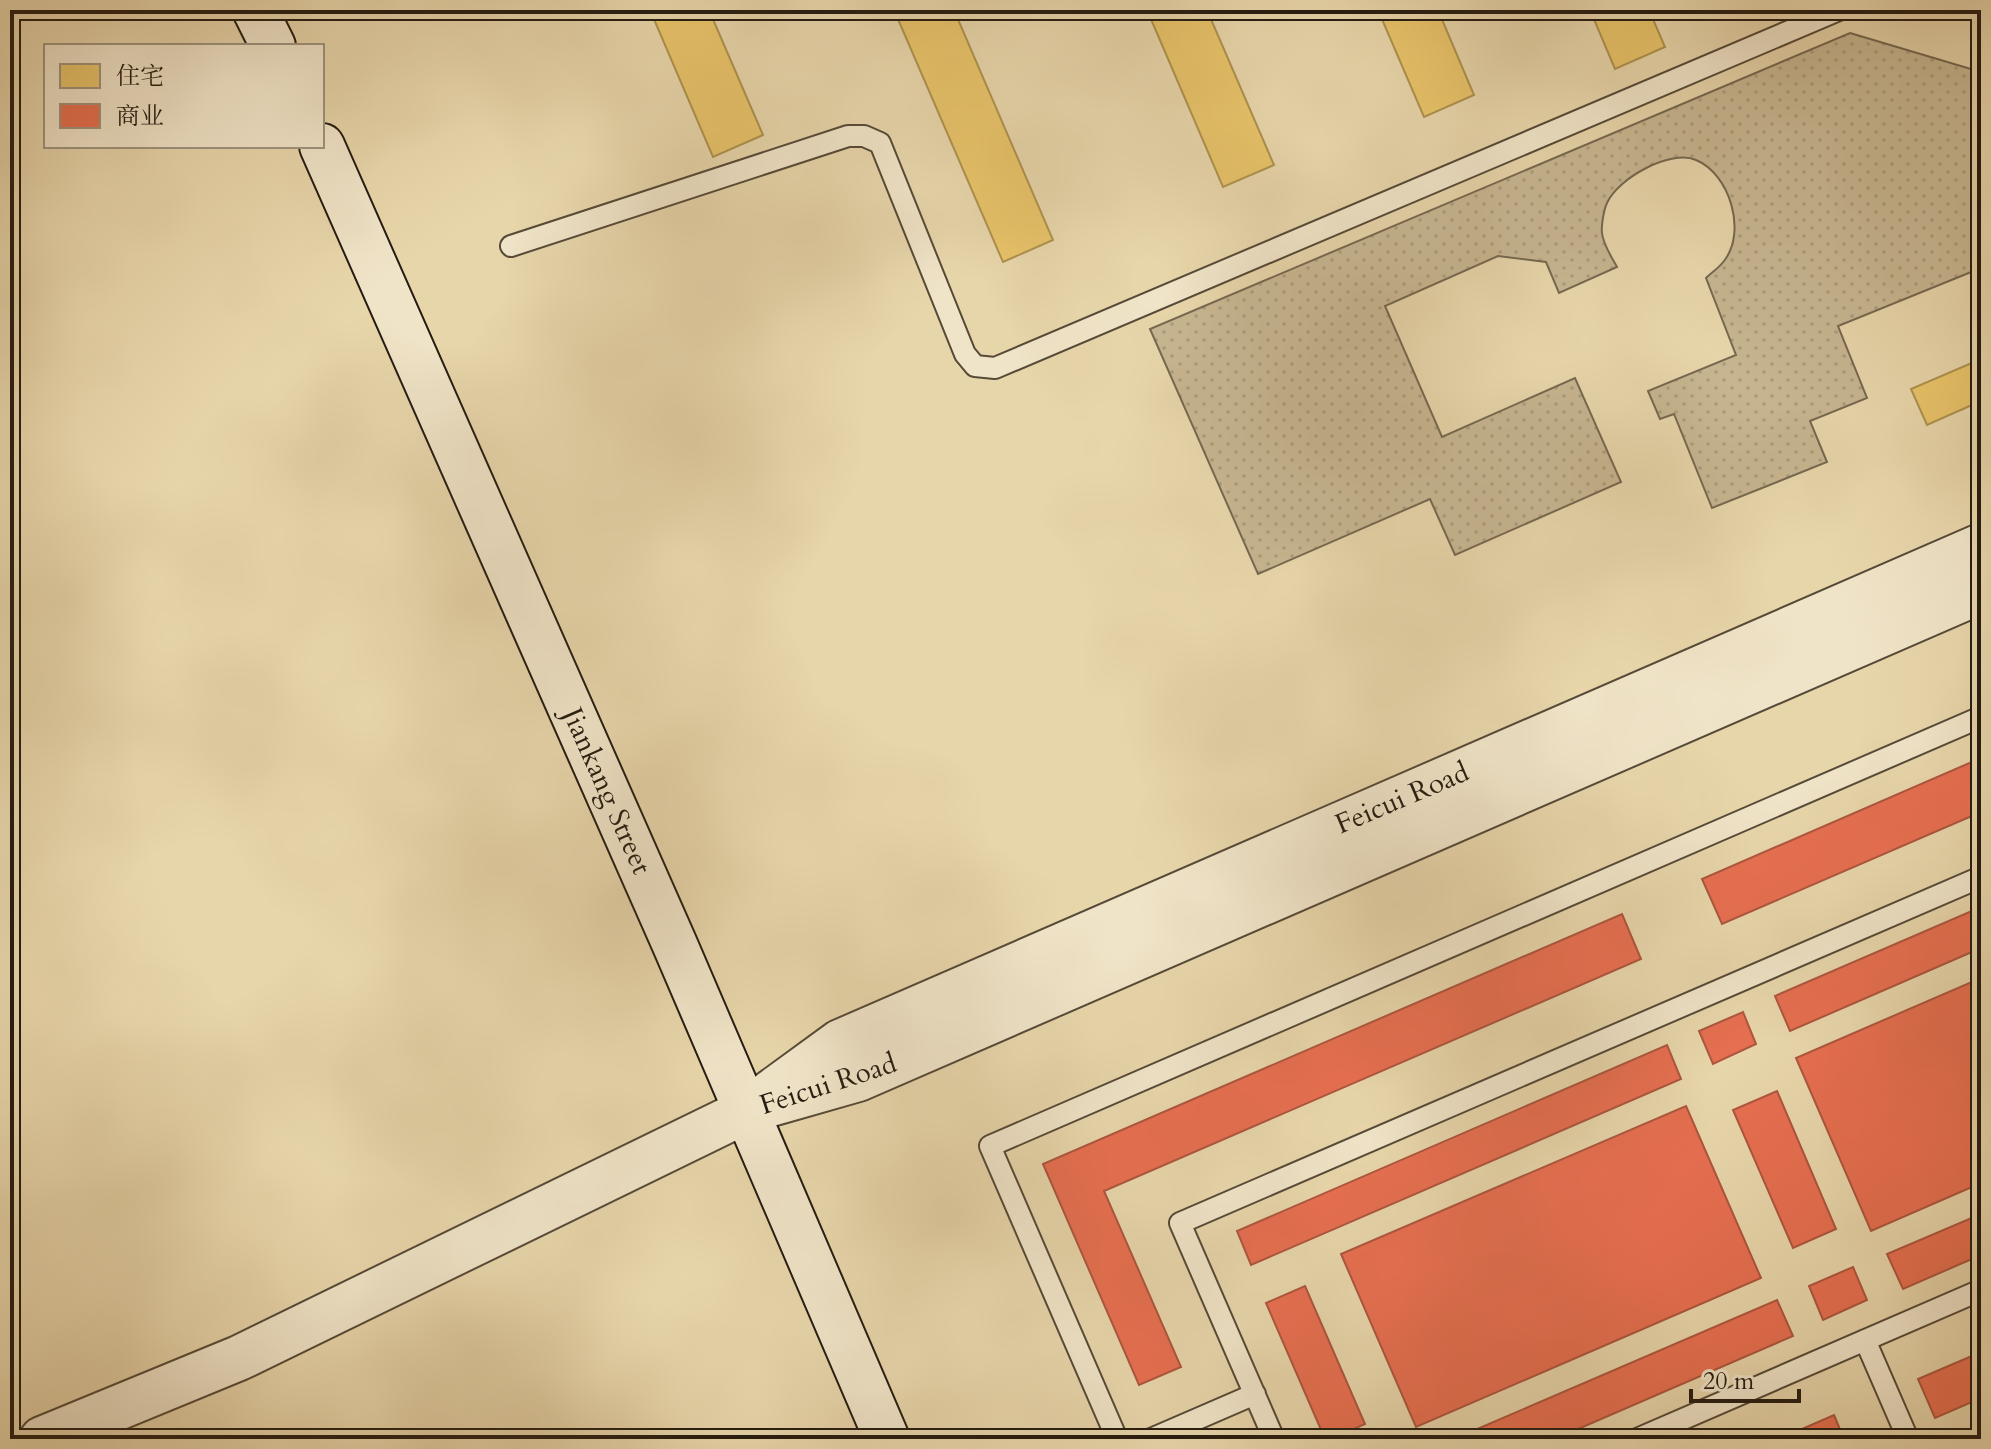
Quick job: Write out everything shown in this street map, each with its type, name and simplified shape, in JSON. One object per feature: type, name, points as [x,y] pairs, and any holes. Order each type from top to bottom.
[{"type":"street","points":[[255,10],[272,44]]},
{"type":"street","name":"Jiankang Street","points":[[323,148],[887,1439]]},
{"type":"street","name":"Feicui Road","points":[[746,1111],[840,1042],[1981,546]]},
{"type":"street","name":"Feicui Road","points":[[746,1111],[858,1079],[1981,591]]},
{"type":"street","points":[[42,1439],[239,1358],[746,1111]]},
{"type":"lane","points":[[511,246],[848,136],[864,136],[880,143],[965,354],[975,366],[995,368],[1839,10]]},
{"type":"lane","points":[[1117,1439],[990,1146],[1981,717]]},
{"type":"lane","points":[[1274,1439],[1180,1223],[1981,877]]},
{"type":"lane","points":[[1637,1439],[1981,1290]]},
{"type":"lane","points":[[1865,1340],[1908,1439]]},
{"type":"lane","points":[[1151,1439],[1255,1394]]},
{"type":"shaded area","points":[[1850,33],[1981,72],[1981,268],[1838,326],[1867,398],[1810,421],[1827,462],[1712,508],[1674,414],[1660,419],[1648,391],[1736,355],[1706,278],[1722,264],[1731,249],[1734,220],[1731,205],[1726,190],[1708,167],[1696,160],[1673,159],[1633,176],[1607,203],[1602,233],[1617,267],[1559,293],[1546,262],[1498,256],[1385,306],[1442,437],[1575,378],[1621,482],[1455,555],[1430,499],[1258,574],[1150,329]]},
{"type":"building: 住宅","points":[[650,10],[709,10],[763,135],[713,157]]},
{"type":"building: 住宅","points":[[894,10],[954,10],[1053,240],[1003,262]]},
{"type":"building: 住宅","points":[[1147,10],[1207,10],[1274,165],[1223,187]]},
{"type":"building: 住宅","points":[[1378,10],[1438,10],[1474,95],[1424,117]]},
{"type":"building: 住宅","points":[[1590,10],[1649,10],[1665,47],[1615,69]]},
{"type":"building: 住宅","points":[[1981,359],[1981,401],[1927,425],[1911,389]]},
{"type":"building: 商业","points":[[1981,758],[1981,812],[1722,924],[1702,879]]},
{"type":"building: 商业","points":[[1981,907],[1981,948],[1790,1031],[1775,996]]},
{"type":"building: 商业","points":[[1622,914],[1641,959],[1104,1191],[1181,1367],[1139,1385],[1043,1164]]},
{"type":"building: 商业","points":[[1981,978],[1981,1183],[1871,1231],[1796,1058]]},
{"type":"building: 商业","points":[[1743,1012],[1756,1044],[1713,1064],[1699,1031]]},
{"type":"building: 商业","points":[[1667,1045],[1681,1079],[1251,1265],[1237,1231]]},
{"type":"building: 商业","points":[[1777,1091],[1836,1229],[1793,1248],[1733,1110]]},
{"type":"building: 商业","points":[[1686,1106],[1761,1278],[1416,1427],[1341,1254]]},
{"type":"building: 商业","points":[[1981,1214],[1981,1255],[1903,1289],[1887,1254]]},
{"type":"building: 商业","points":[[1853,1267],[1867,1300],[1823,1320],[1809,1286]]},
{"type":"building: 商业","points":[[1305,1286],[1365,1424],[1331,1439],[1325,1439],[1266,1303]]},
{"type":"building: 商业","points":[[1777,1300],[1793,1336],[1555,1439],[1454,1439]]},
{"type":"building: 商业","points":[[1981,1352],[1981,1398],[1935,1418],[1918,1379]]},
{"type":"building: 商业","points":[[1834,1415],[1844,1439],[1779,1439]]}]
